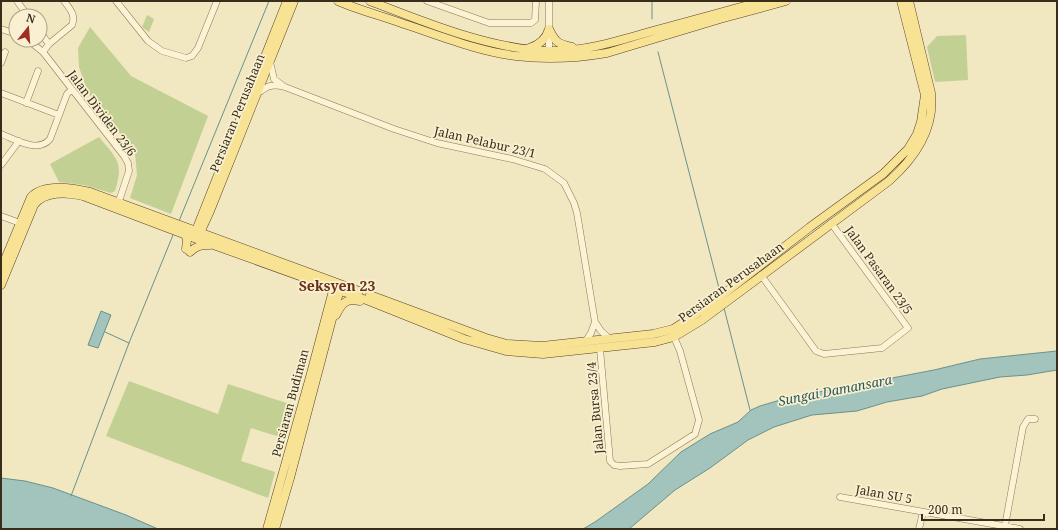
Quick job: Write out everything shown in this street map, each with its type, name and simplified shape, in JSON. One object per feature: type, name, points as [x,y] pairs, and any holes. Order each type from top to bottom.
[{"type":"main road","points":[[338,1],[355,8],[485,50],[515,56],[559,58],[607,53],[786,1]]},
{"type":"main road","points":[[370,1],[486,41],[524,49],[549,51],[582,49],[611,43],[749,3],[763,1]]},
{"type":"main road","name":"Persiaran Perusahaan","points":[[197,235],[213,245],[319,283],[337,286],[507,344],[542,346],[611,340],[653,334],[673,329],[729,295],[810,227],[883,174],[908,149],[917,134],[921,122],[925,95],[901,1]]},
{"type":"main road","name":"Persiaran Perusahaan","points":[[729,295],[761,275],[898,174],[915,154],[924,139],[930,121],[932,103],[931,93],[909,1]]},
{"type":"main road","name":"Persiaran Perusahaan","points":[[207,210],[270,62],[290,2]]},
{"type":"main road","name":"Persiaran Perusahaan","points":[[197,235],[290,2]]},
{"type":"main road","points":[[524,49],[541,42],[548,35],[549,29]]},
{"type":"main road","points":[[549,29],[559,43],[565,46],[582,49]]},
{"type":"main road","points":[[549,51],[552,56],[559,58]]},
{"type":"main road","name":"Persiaran Perusahaan","points":[[1,269],[28,203],[34,194],[57,187],[65,187],[90,192],[118,206]]},
{"type":"main road","name":"Persiaran Perusahaan","points":[[1,285],[31,210],[37,200],[43,197],[66,193],[83,196],[118,206],[197,235],[242,248],[464,339],[506,351],[543,354],[655,342],[674,337],[702,320],[718,303]]},
{"type":"main road","points":[[207,210],[193,225],[179,228],[187,240],[188,251],[199,246],[213,245]]},
{"type":"main road","points":[[207,210],[210,231],[242,248]]},
{"type":"main road","points":[[319,283],[326,292],[326,325]]},
{"type":"main road","name":"Persiaran Budiman","points":[[267,529],[337,286]]},
{"type":"main road","points":[[326,325],[345,301],[369,300]]},
{"type":"main road","name":"Persiaran Budiman","points":[[275,529],[290,478],[326,325]]},
{"type":"street","points":[[43,52],[49,44],[67,31],[74,21],[74,15],[64,1]]},
{"type":"street","points":[[116,1],[148,40],[162,51],[186,58],[192,56],[198,48],[217,1]]},
{"type":"street","points":[[426,1],[488,23],[531,23],[535,20],[536,1]]},
{"type":"street","points":[[549,1],[549,51]]},
{"type":"street","name":"Jalan Dividen 23/6","points":[[38,48],[43,52],[128,163],[129,171],[118,206]]},
{"type":"street","points":[[1,63],[6,52]]},
{"type":"street","name":"Jalan Pelabur 23/1","points":[[270,62],[274,79],[285,87]]},
{"type":"street","points":[[26,103],[38,71]]},
{"type":"street","name":"Jalan Pelabur 23/1","points":[[257,94],[270,85],[285,87],[394,129],[437,143],[532,164],[546,169],[564,183],[576,208],[595,322]]},
{"type":"street","points":[[1,134],[37,146],[47,142],[50,139],[67,94],[71,90]]},
{"type":"street","points":[[1,93],[59,115]]},
{"type":"street","points":[[1,166],[19,141]]},
{"type":"street","points":[[1,216],[20,223]]},
{"type":"street","name":"Jalan Pasaran 23/5","points":[[761,275],[816,351],[824,354],[882,348],[908,328],[831,224]]},
{"type":"street","points":[[595,322],[600,331],[611,340]]},
{"type":"street","points":[[585,342],[595,322]]},
{"type":"street","name":"Jalan Bursa 23/4","points":[[600,349],[610,461],[614,465],[620,466],[648,464],[695,434],[699,420],[680,351],[674,337]]},
{"type":"street","points":[[1005,526],[1023,427],[1028,419],[1035,420]]},
{"type":"street","name":"Jalan SU 5","points":[[840,497],[1020,529]]},
{"type":"street","points":[[919,529],[922,512]]},
{"type":"green space","points":[[147,15],[154,19],[149,32],[142,27]]},
{"type":"green space","points":[[90,27],[131,76],[208,116],[171,214],[130,198],[137,175],[135,153],[88,93],[79,67],[78,48]]},
{"type":"green space","points":[[966,35],[968,80],[935,82],[927,47],[937,36]]},
{"type":"green space","points":[[99,137],[114,156],[119,167],[118,181],[115,191],[111,193],[84,185],[59,182],[50,164]]},
{"type":"green space","points":[[129,381],[218,414],[228,384],[296,406],[286,439],[251,428],[241,461],[275,472],[268,498],[106,436]]},
{"type":"water","points":[[101,311],[111,315],[98,348],[88,345]]},
{"type":"water","name":"Sungai Damansara","points":[[1057,351],[1057,370],[1027,375],[1000,377],[942,389],[922,396],[887,402],[857,411],[812,415],[774,427],[748,440],[710,468],[675,490],[629,529],[583,529],[648,484],[681,452],[710,434],[738,422],[751,410],[760,406],[787,398],[934,370],[980,359]]},
{"type":"water","points":[[1,478],[25,481],[53,488],[126,515],[158,529],[1,529]]},
{"type":"waterway","points":[[179,221],[269,1]]},
{"type":"waterway","points":[[652,1],[652,19]]},
{"type":"waterway","points":[[658,52],[720,292]]},
{"type":"waterway","points":[[71,496],[129,343],[173,235]]},
{"type":"waterway","points":[[724,308],[750,410]]},
{"type":"waterway","points":[[105,332],[129,343]]},
{"type":"district","name":"Seksyen 23","points":[[337,285]]}]
